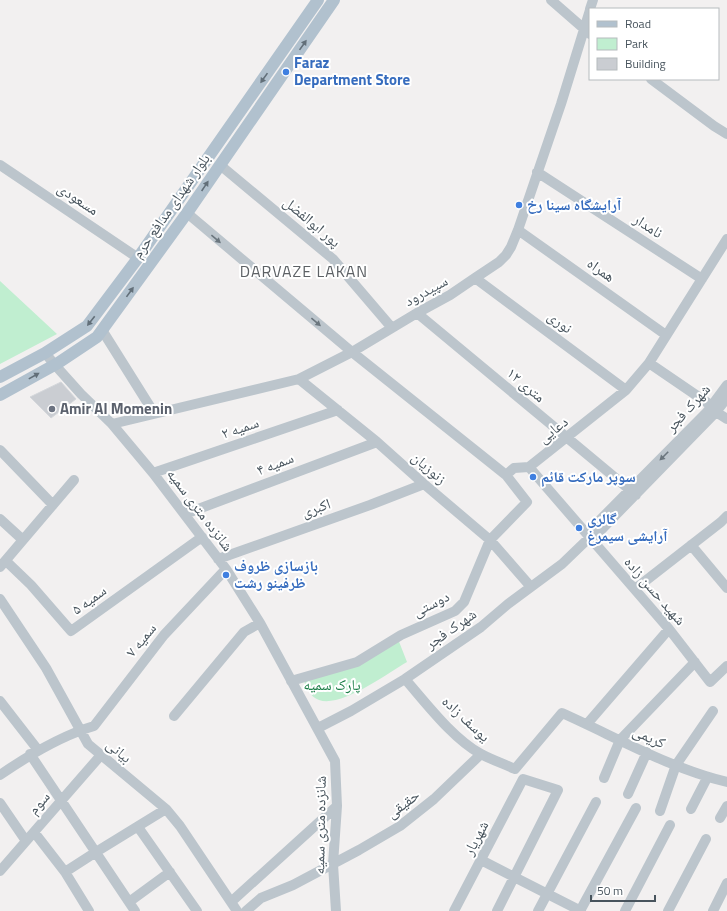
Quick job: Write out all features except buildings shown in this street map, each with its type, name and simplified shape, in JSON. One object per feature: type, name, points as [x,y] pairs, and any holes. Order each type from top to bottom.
[{"type":"main road","name":"بلوار شهدای مدافع حرم","points":[[0,377],[45,353],[87,326],[138,258],[318,0]]},
{"type":"main road","name":"بلوار شهدای مدافع حرم","points":[[0,395],[66,358],[97,337],[187,214],[334,0]]},
{"type":"street","points":[[551,0],[587,32]]},
{"type":"street","name":"سپیدرود","points":[[112,424],[299,379],[352,352],[450,295],[499,262],[511,247],[518,230],[587,32],[589,17]]},
{"type":"street","points":[[652,80],[727,134]]},
{"type":"street","name":"مسعودی","points":[[0,165],[138,258]]},
{"type":"street","name":"پور ابوالفضل","points":[[220,165],[333,259],[392,328]]},
{"type":"street","name":"نامدار","points":[[537,172],[702,279]]},
{"type":"street","points":[[187,214],[352,352],[506,475]]},
{"type":"street","name":"همراه","points":[[518,230],[666,335]]},
{"type":"street","name":"دعایی","points":[[506,475],[514,468],[529,467],[626,390],[649,363],[727,239]]},
{"type":"street","name":"نوری","points":[[476,278],[626,390]]},
{"type":"street","name":"۱۲ متری","points":[[417,313],[633,492]]},
{"type":"street","points":[[102,330],[154,413]]},
{"type":"street","name":"شانزده متری سمیه","points":[[45,353],[63,375],[112,424],[153,473],[226,569],[260,623],[318,728],[335,761],[337,806],[333,864],[336,911]]},
{"type":"street","points":[[63,375],[63,368],[66,358]]},
{"type":"street","points":[[649,363],[714,409],[727,420]]},
{"type":"street","name":"زنوزیان","points":[[299,379],[377,442],[490,540],[531,587]]},
{"type":"street","name":"شهرک فجر","points":[[714,409],[727,385]]},
{"type":"street","name":"شهرک فجر","points":[[318,728],[351,711],[405,679],[481,627],[562,564],[589,538],[601,530],[633,492],[714,409],[727,398]]},
{"type":"street","name":"سمیه ۲","points":[[153,473],[338,410]]},
{"type":"street","name":"سمیه ۴","points":[[185,514],[377,442]]},
{"type":"street","points":[[0,450],[54,505]]},
{"type":"street","name":"شهید حسن زاده","points":[[529,467],[669,629],[710,682],[727,666]]},
{"type":"street","name":"دوستی","points":[[291,681],[357,662],[401,635],[455,611],[464,602],[490,540],[527,502],[506,475]]},
{"type":"street","points":[[3,564],[74,480]]},
{"type":"street","name":"اکبری","points":[[218,559],[370,505],[424,484]]},
{"type":"street","points":[[0,519],[23,540]]},
{"type":"street","points":[[635,589],[691,545],[725,523]]},
{"type":"street","name":"سمیه ۵","points":[[3,564],[30,585],[71,631],[202,537]]},
{"type":"street","points":[[691,545],[727,588]]},
{"type":"street","name":"سمیه ۷","points":[[0,775],[34,752],[81,730],[94,726],[164,635],[226,569]]},
{"type":"street","name":"بیانی","points":[[0,599],[46,668],[88,744],[166,810],[180,826],[237,911]]},
{"type":"street","points":[[174,716],[244,632],[260,623]]},
{"type":"street","points":[[586,724],[669,629]]},
{"type":"street","points":[[604,778],[620,740],[695,662]]},
{"type":"street","name":"یوسف زاده","points":[[405,679],[452,731],[469,746],[481,754],[515,769],[562,713]]},
{"type":"street","points":[[0,701],[34,752],[62,800],[135,911]]},
{"type":"street","points":[[660,811],[676,765],[713,711]]},
{"type":"street","name":"کریمی","points":[[562,713],[707,778],[727,782]]},
{"type":"street","points":[[628,794],[647,752]]},
{"type":"street","name":"حقیقی","points":[[246,911],[261,898],[293,885],[400,826],[434,799],[481,754]]},
{"type":"street","name":"سوم","points":[[0,871],[101,755]]},
{"type":"street","points":[[692,809],[707,778]]},
{"type":"street","name":"شهریار","points":[[454,911],[523,779],[558,790],[514,877]]},
{"type":"street","points":[[538,911],[596,802]]},
{"type":"street","points":[[0,803],[26,841]]},
{"type":"street","points":[[231,902],[337,806]]},
{"type":"street","points":[[720,818],[727,806]]},
{"type":"street","points":[[481,860],[580,911],[636,808]]},
{"type":"street","points":[[65,872],[166,810]]},
{"type":"street","points":[[625,911],[670,825]]},
{"type":"street","points":[[138,827],[198,911]]},
{"type":"street","points":[[34,832],[65,872],[89,911]]},
{"type":"street","points":[[668,911],[706,840]]},
{"type":"street","points":[[129,902],[170,872]]},
{"type":"street","points":[[497,911],[514,877]]},
{"type":"street","points":[[713,911],[727,883]]},
{"type":"green space","points":[[0,281],[57,334],[0,364]]},
{"type":"green space","name":"پارک سمیه","points":[[398,639],[407,662],[377,681],[352,694],[328,701],[316,699],[309,692],[303,679],[362,656]]},
{"type":"place","name":"Faraz Department Store","points":[[286,72]]},
{"type":"place","name":"آرایشگاه سینا رخ","points":[[519,205]]},
{"type":"place","name":"Amir Al Momenin","points":[[52,409]]},
{"type":"place","name":"سوپر مارکت قائم","points":[[533,477]]},
{"type":"place","name":"گالری آرایشی سیمرغ","points":[[579,528]]},
{"type":"place","name":"بازسازی ظروف ظرفینو رشت","points":[[226,575]]},
{"type":"district","name":"DARVAZE LAKAN","points":[[304,271]]}]
